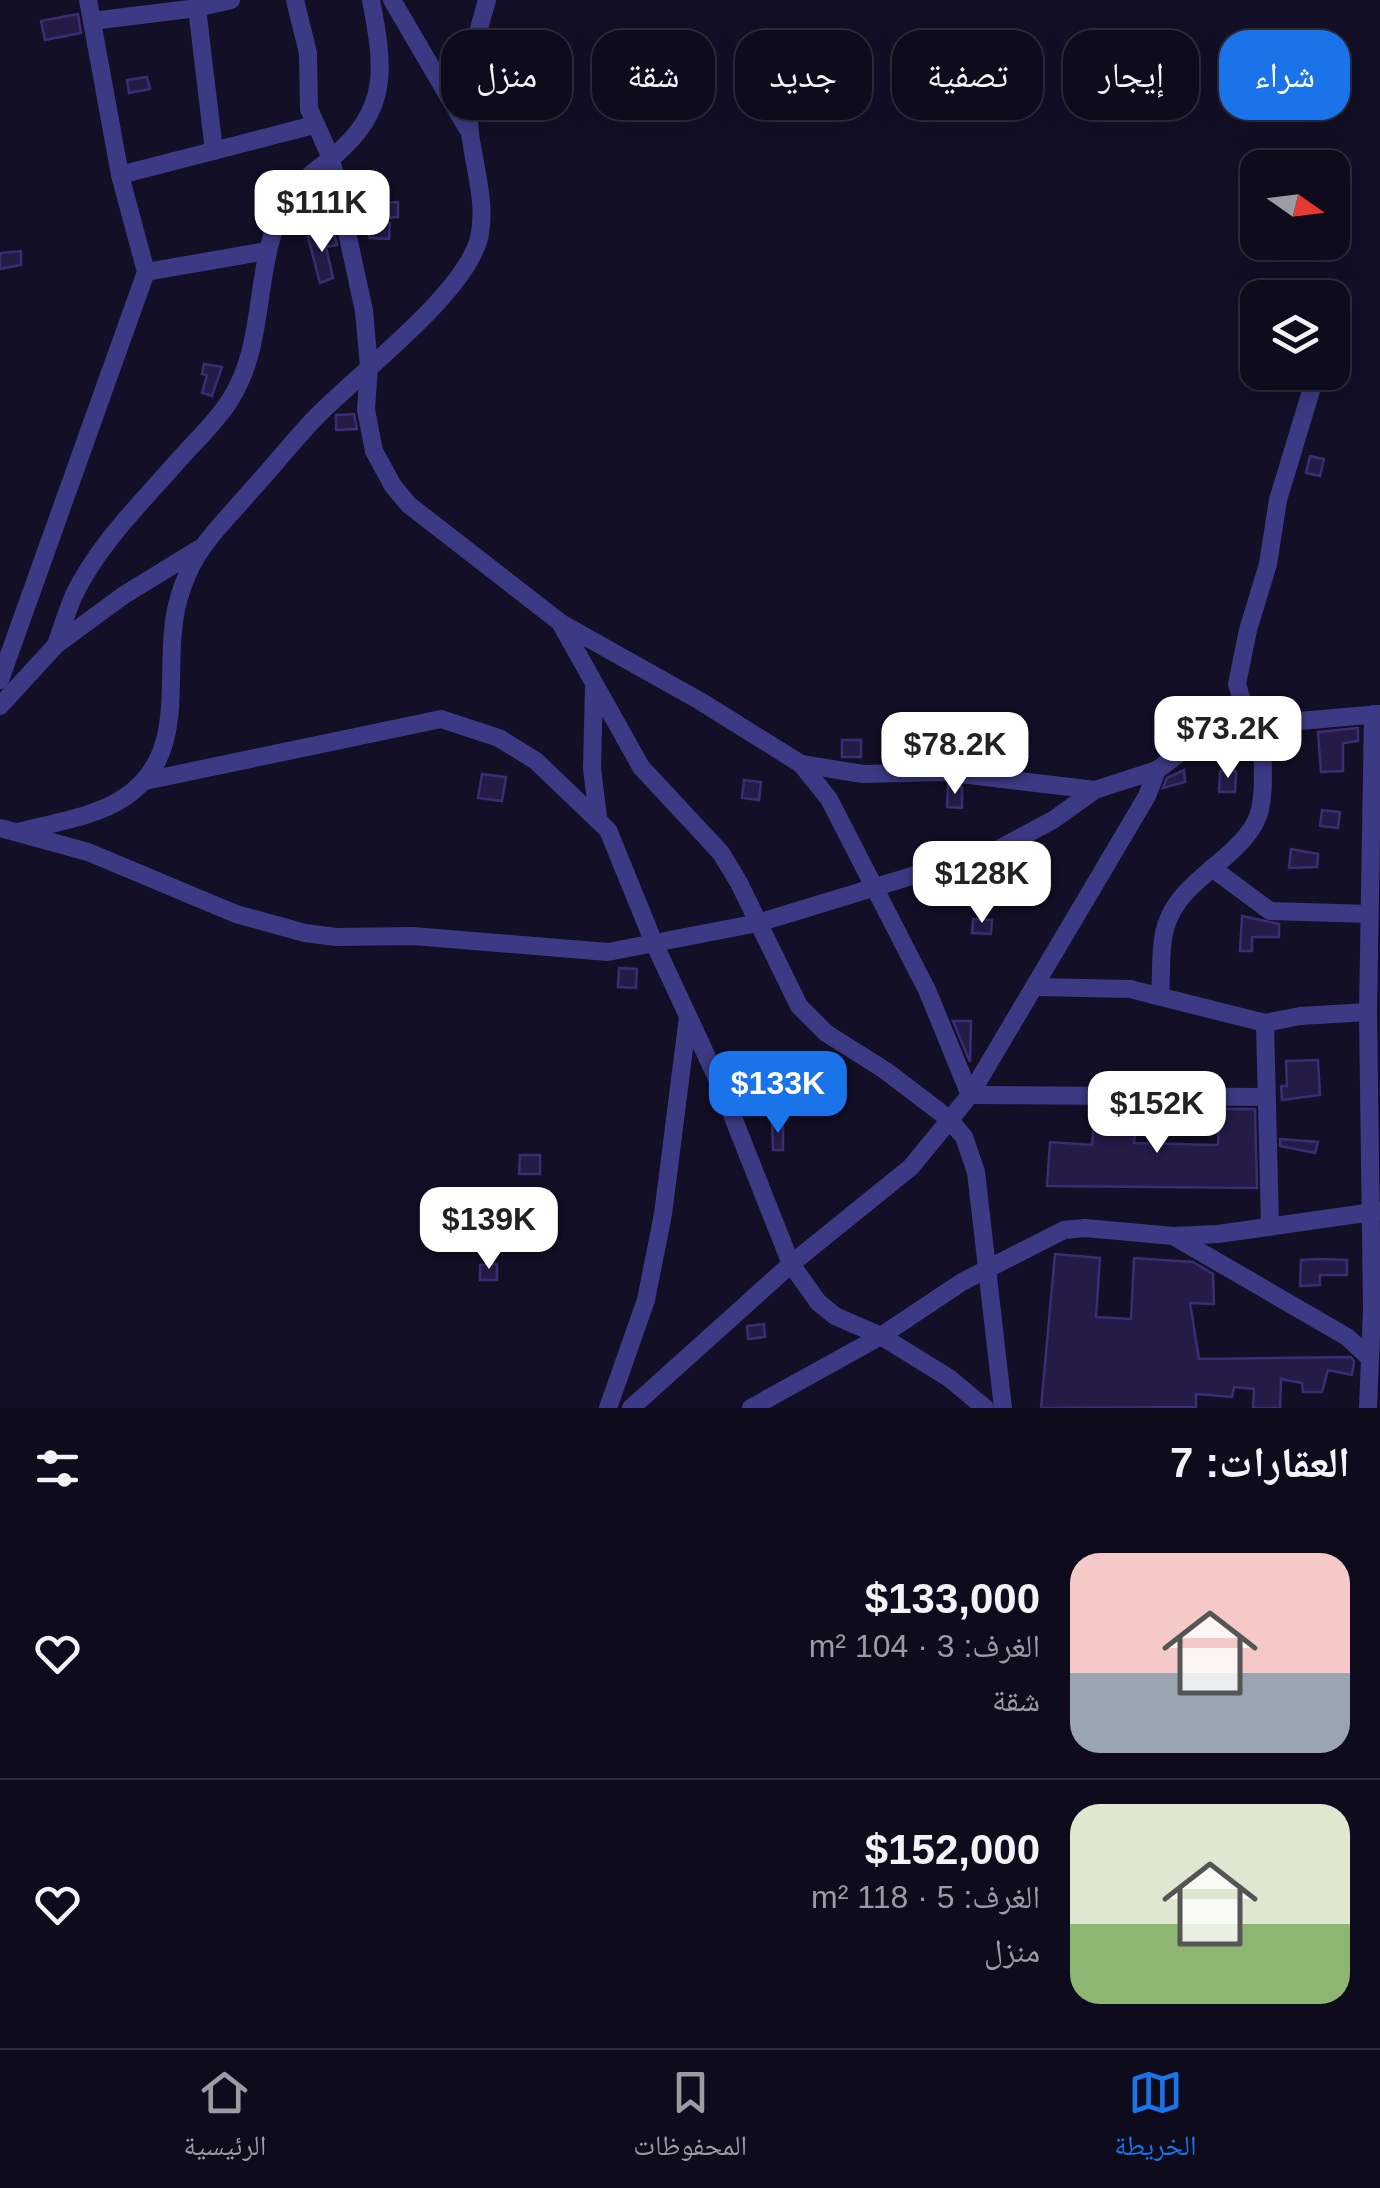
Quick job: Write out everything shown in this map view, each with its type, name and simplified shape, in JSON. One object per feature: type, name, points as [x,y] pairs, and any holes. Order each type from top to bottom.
[{"type":"street","points":[[0,680],[146,272],[120,176],[88,0]]},
{"type":"street","points":[[92,21],[232,0]]},
{"type":"street","points":[[295,0],[308,53],[309,110],[331,158],[364,311],[369,366],[366,410],[374,450],[393,486],[409,506],[561,623],[700,701],[801,764],[829,798],[927,990],[970,1095]]},
{"type":"street","points":[[56,644],[73,597],[88,570],[125,521],[229,402],[252,348],[267,251],[284,204],[297,186],[357,136],[372,112],[380,85],[380,46],[371,0]]},
{"type":"street","points":[[392,0],[470,132]]},
{"type":"street","points":[[9,830],[95,810],[123,799],[144,781],[166,746],[173,627],[182,589],[203,546],[316,417],[439,299],[464,267],[478,240],[481,219],[470,132],[468,65],[488,0]]},
{"type":"street","points":[[198,8],[214,151]]},
{"type":"street","points":[[120,176],[314,125]]},
{"type":"street","points":[[146,272],[267,251]]},
{"type":"street","points":[[1160,996],[1166,922],[1178,901],[1257,821],[1261,803],[1262,724],[1244,708],[1238,684],[1248,630],[1268,564],[1278,500],[1311,390]]},
{"type":"street","points":[[0,706],[56,644],[124,595],[203,546]]},
{"type":"street","points":[[561,623],[640,767],[721,853],[799,1006],[810,1020],[886,1070],[948,1119],[964,1137],[976,1172],[1003,1408]]},
{"type":"street","points":[[594,684],[592,768],[598,818]]},
{"type":"street","points":[[9,830],[88,852],[236,914],[305,933],[336,937],[413,936],[608,952],[758,923],[1011,843],[1096,790],[1157,770],[1208,732],[1220,728],[1376,714],[1368,1012],[1375,1100],[1376,1309],[1368,1408]]},
{"type":"street","points":[[144,781],[441,719],[499,738],[536,760],[598,818],[614,843],[654,943],[732,1113],[792,1264],[818,1302],[835,1316],[881,1336],[949,1378],[985,1408]]},
{"type":"street","points":[[801,764],[863,774],[944,772],[1096,790]]},
{"type":"street","points":[[631,1408],[792,1264],[911,1166],[970,1095],[1147,796],[1157,770]]},
{"type":"street","points":[[1212,868],[1270,911],[1369,914]]},
{"type":"street","points":[[1035,987],[1109,986],[1265,1024],[1300,1016],[1368,1012]]},
{"type":"street","points":[[608,1408],[646,1300],[663,1214],[688,1017]]},
{"type":"street","points":[[1265,1024],[1270,1226]]},
{"type":"street","points":[[970,1095],[1266,1096]]},
{"type":"street","points":[[751,1408],[881,1336],[987,1268],[1064,1230],[1085,1228],[1173,1236],[1218,1234],[1376,1211]]},
{"type":"street","points":[[1173,1236],[1347,1337],[1370,1358]]},
{"type":"building","points":[[78,14],[81,33],[45,40],[41,21]]},
{"type":"building","points":[[147,77],[150,89],[129,93],[127,80]]},
{"type":"building","points":[[398,202],[398,217],[383,218],[382,203]]},
{"type":"building","points":[[370,222],[390,223],[389,239],[369,238]]},
{"type":"building","points":[[334,233],[337,245],[326,247],[333,278],[320,283],[308,237]]},
{"type":"building","points":[[21,251],[21,265],[0,269],[0,253]]},
{"type":"building","points":[[204,364],[222,367],[212,396],[202,393],[207,375],[202,374]]},
{"type":"building","points":[[354,414],[357,429],[336,430],[336,415]]},
{"type":"building","points":[[1310,456],[1324,459],[1320,476],[1306,473]]},
{"type":"building","points":[[1358,728],[1358,741],[1343,743],[1343,771],[1321,772],[1318,732]]},
{"type":"building","points":[[842,740],[861,740],[861,757],[842,757]]},
{"type":"building","points":[[1184,770],[1185,782],[1163,788],[1167,778]]},
{"type":"building","points":[[1220,771],[1236,771],[1235,792],[1219,792]]},
{"type":"building","points":[[482,774],[506,777],[502,801],[478,798]]},
{"type":"building","points":[[744,780],[761,782],[759,800],[742,798]]},
{"type":"building","points":[[948,785],[962,787],[962,808],[947,807]]},
{"type":"building","points":[[1322,810],[1340,812],[1338,828],[1320,826]]},
{"type":"building","points":[[1291,849],[1318,854],[1317,867],[1289,868]]},
{"type":"building","points":[[1242,916],[1279,924],[1279,937],[1252,937],[1252,951],[1240,951]]},
{"type":"building","points":[[973,919],[992,920],[991,934],[972,933]]},
{"type":"building","points":[[619,968],[637,969],[636,988],[618,987]]},
{"type":"building","points":[[953,1021],[971,1021],[970,1062]]},
{"type":"building","points":[[1318,1060],[1320,1095],[1282,1100],[1281,1086],[1287,1086],[1286,1061]]},
{"type":"building","points":[[1095,1108],[1138,1109],[1134,1143],[1218,1145],[1220,1109],[1255,1109],[1257,1188],[1047,1186],[1050,1142],[1092,1145]]},
{"type":"building","points":[[772,1123],[783,1123],[783,1150],[773,1150]]},
{"type":"building","points":[[1280,1139],[1318,1142],[1315,1153],[1280,1146]]},
{"type":"building","points":[[520,1155],[540,1155],[540,1174],[519,1174]]},
{"type":"building","points":[[1055,1254],[1100,1258],[1096,1317],[1131,1319],[1134,1258],[1193,1262],[1213,1274],[1214,1304],[1190,1303],[1199,1359],[1351,1357],[1352,1375],[1328,1370],[1322,1392],[1303,1392],[1302,1383],[1281,1379],[1280,1408],[1253,1408],[1254,1389],[1234,1387],[1232,1397],[1196,1394],[1196,1407],[1041,1408]]},
{"type":"building","points":[[1301,1260],[1347,1260],[1347,1275],[1320,1275],[1320,1285],[1300,1286]]},
{"type":"building","points":[[497,1264],[497,1280],[480,1280],[480,1265]]},
{"type":"building","points":[[764,1324],[765,1337],[748,1339],[747,1326]]}]
